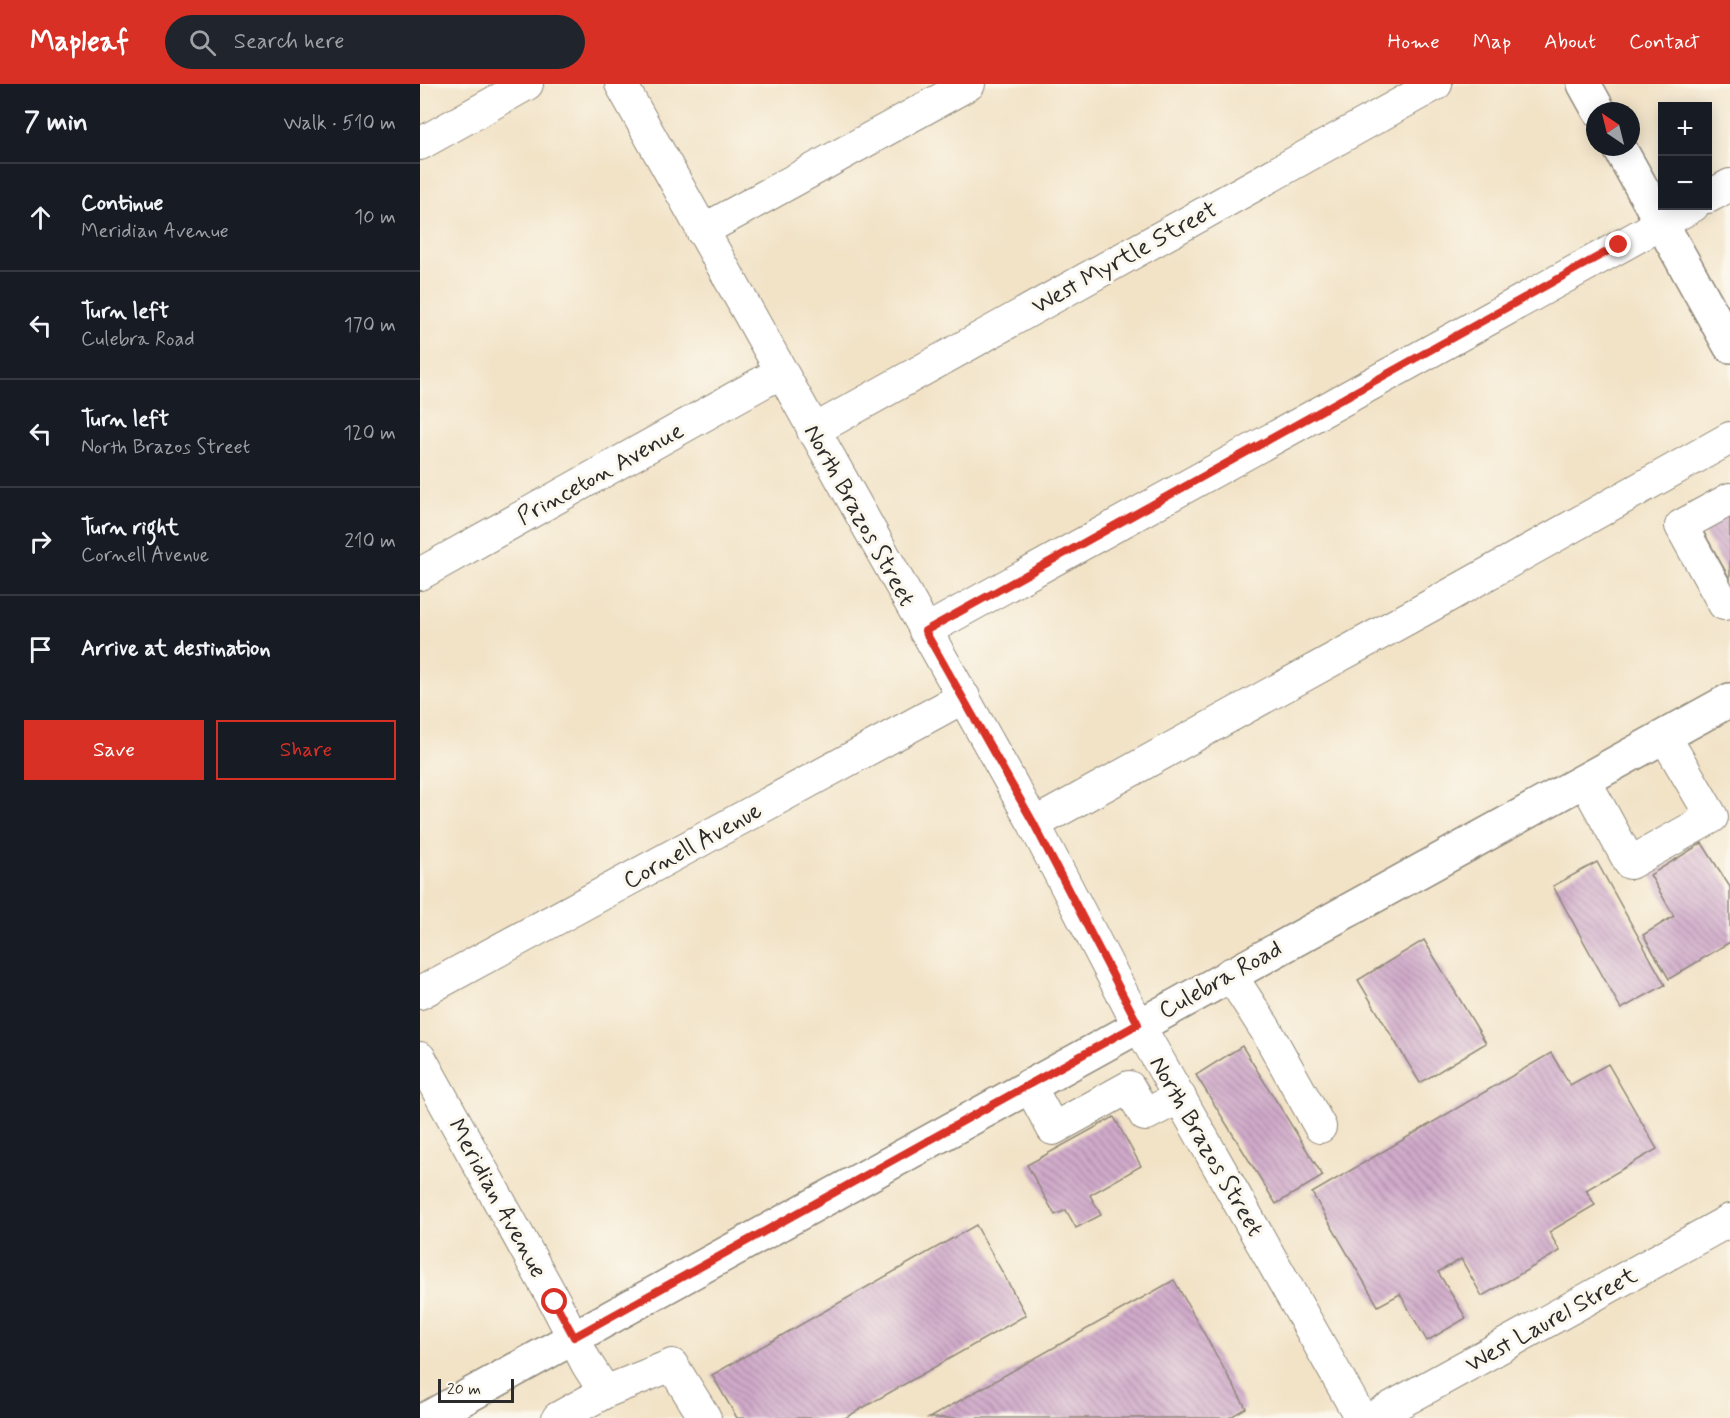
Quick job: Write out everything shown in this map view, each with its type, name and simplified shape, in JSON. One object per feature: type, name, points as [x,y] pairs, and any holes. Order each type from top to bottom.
[{"type":"main road","points":[[1584,84],[1594,102]]},
{"type":"main road","points":[[1624,156],[1730,346]]},
{"type":"main road","name":"Culebra Road","points":[[428,1418],[1138,1024],[1730,700]]},
{"type":"street","points":[[420,144],[527,84]]},
{"type":"street","name":"North Brazos Street","points":[[621,84],[1034,824],[1138,1024],[1362,1418]]},
{"type":"street","points":[[702,231],[969,84]]},
{"type":"street","name":"West Myrtle Street","points":[[813,431],[1436,84]]},
{"type":"street","points":[[1712,194],[1730,184]]},
{"type":"street","points":[[925,631],[1685,210]]},
{"type":"street","name":"Princeton Avenue","points":[[420,573],[781,372]]},
{"type":"street","points":[[1034,824],[1439,602],[1730,438]]},
{"type":"street","points":[[1728,606],[1681,526],[1730,499]]},
{"type":"street","name":"Cornell Avenue","points":[[420,993],[964,697]]},
{"type":"street","points":[[1585,781],[1630,862],[1712,817],[1665,736]]},
{"type":"street","points":[[1230,974],[1266,1030],[1320,1127]]},
{"type":"street","name":"Meridian Avenue","points":[[420,1058],[587,1364],[605,1392]]},
{"type":"street","points":[[1029,1085],[1053,1129],[1130,1088],[1142,1075],[1161,1064]]},
{"type":"street","points":[[1130,1088],[1145,1115],[1180,1097]]},
{"type":"street","name":"West Laurel Street","points":[[1372,1418],[1730,1220]]},
{"type":"street","points":[[558,1418],[605,1392],[672,1365],[705,1418]]},
{"type":"building","points":[[1730,514],[1730,579],[1702,529]]},
{"type":"building","points":[[1702,843],[1730,887],[1730,942],[1669,979],[1643,935],[1674,916],[1650,875]]},
{"type":"building","points":[[1597,862],[1665,985],[1621,1009],[1553,886]]},
{"type":"building","points":[[1424,940],[1486,1043],[1420,1083],[1358,980]]},
{"type":"building","points":[[1242,1046],[1323,1176],[1276,1204],[1196,1075]]},
{"type":"building","points":[[1551,1053],[1570,1085],[1608,1064],[1657,1149],[1586,1190],[1595,1205],[1549,1232],[1560,1251],[1482,1296],[1461,1259],[1438,1272],[1466,1318],[1427,1341],[1400,1294],[1378,1306],[1312,1193]]},
{"type":"building","points":[[1114,1117],[1141,1166],[1090,1195],[1101,1215],[1076,1228],[1066,1210],[1055,1215],[1027,1165]]},
{"type":"building","points":[[976,1225],[1026,1315],[845,1418],[737,1418],[712,1375]]},
{"type":"building","points":[[1174,1280],[1246,1408],[1229,1418],[929,1418]]},
{"type":"route","points":[[555,1302],[574,1337],[1138,1024],[1034,824],[925,631],[1619,245]]}]
